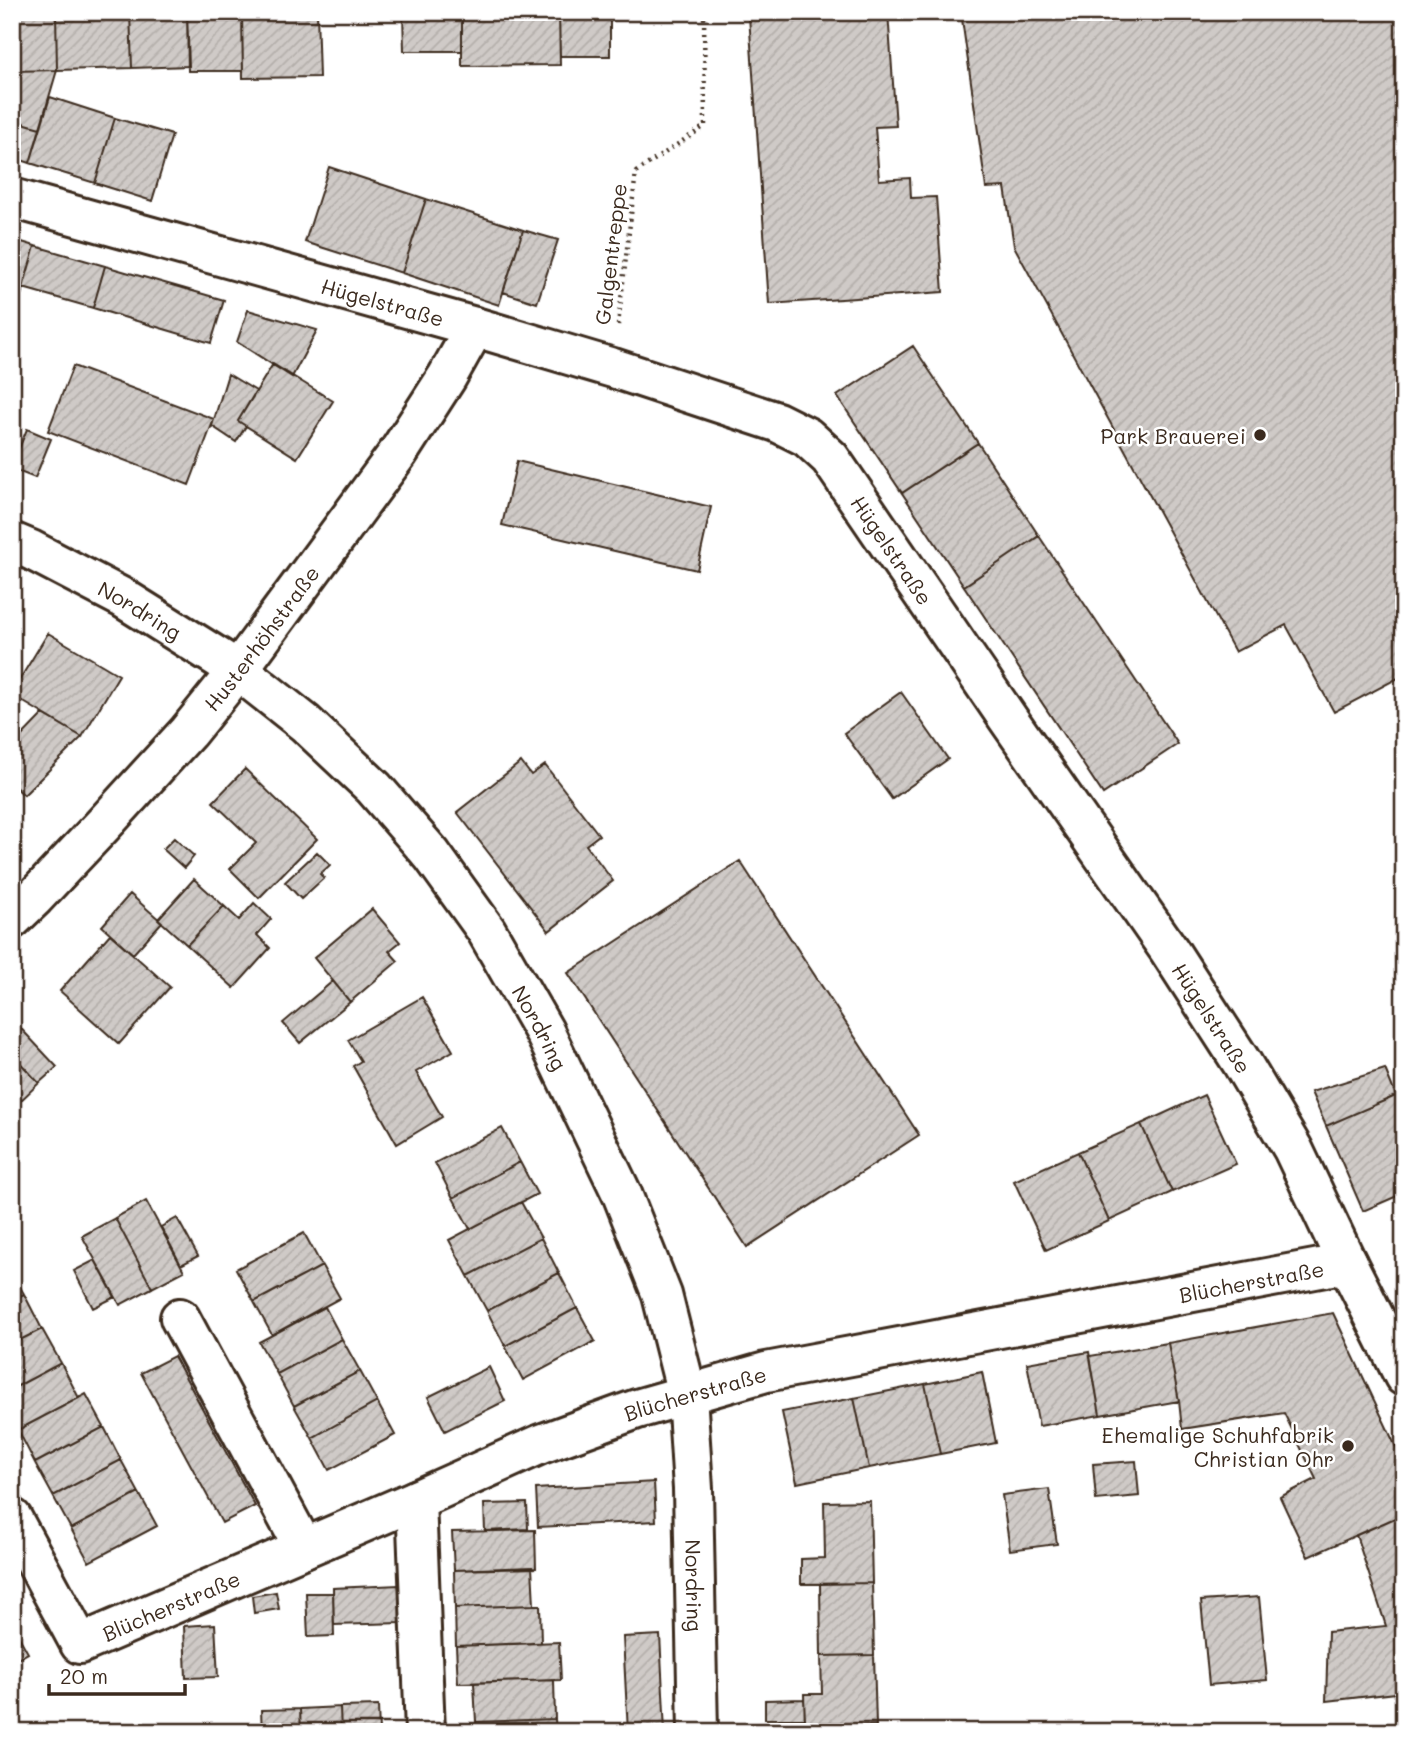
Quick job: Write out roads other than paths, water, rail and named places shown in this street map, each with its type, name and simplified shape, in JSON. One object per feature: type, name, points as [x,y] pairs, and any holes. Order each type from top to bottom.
[{"type":"street","name":"Hügelstraße","points":[[12,198],[613,368],[777,422],[807,437],[830,458],[1169,950],[1242,1063],[1293,1149],[1404,1376]]},
{"type":"street","name":"Husterhöhstraße","points":[[12,919],[188,732],[238,670],[398,453],[447,377],[475,327]]},
{"type":"street","name":"Nordring","points":[[12,542],[123,598],[238,670],[305,723],[374,788],[432,855],[486,930],[544,1031],[622,1194],[662,1295],[687,1394],[693,1489],[698,1732]]},
{"type":"street","name":"Blücherstraße","points":[[12,1518],[80,1644],[541,1444],[687,1394],[766,1372],[1347,1264]]},
{"type":"street","points":[[180,1318],[304,1548]]},
{"type":"street","points":[[416,1500],[425,1732]]},
{"type":"place","name":"Park Brauerei","points":[[1260,435]]},
{"type":"place","name":"Ehemalige Schuhfabrik Christian Ohr","points":[[1348,1446]]}]
